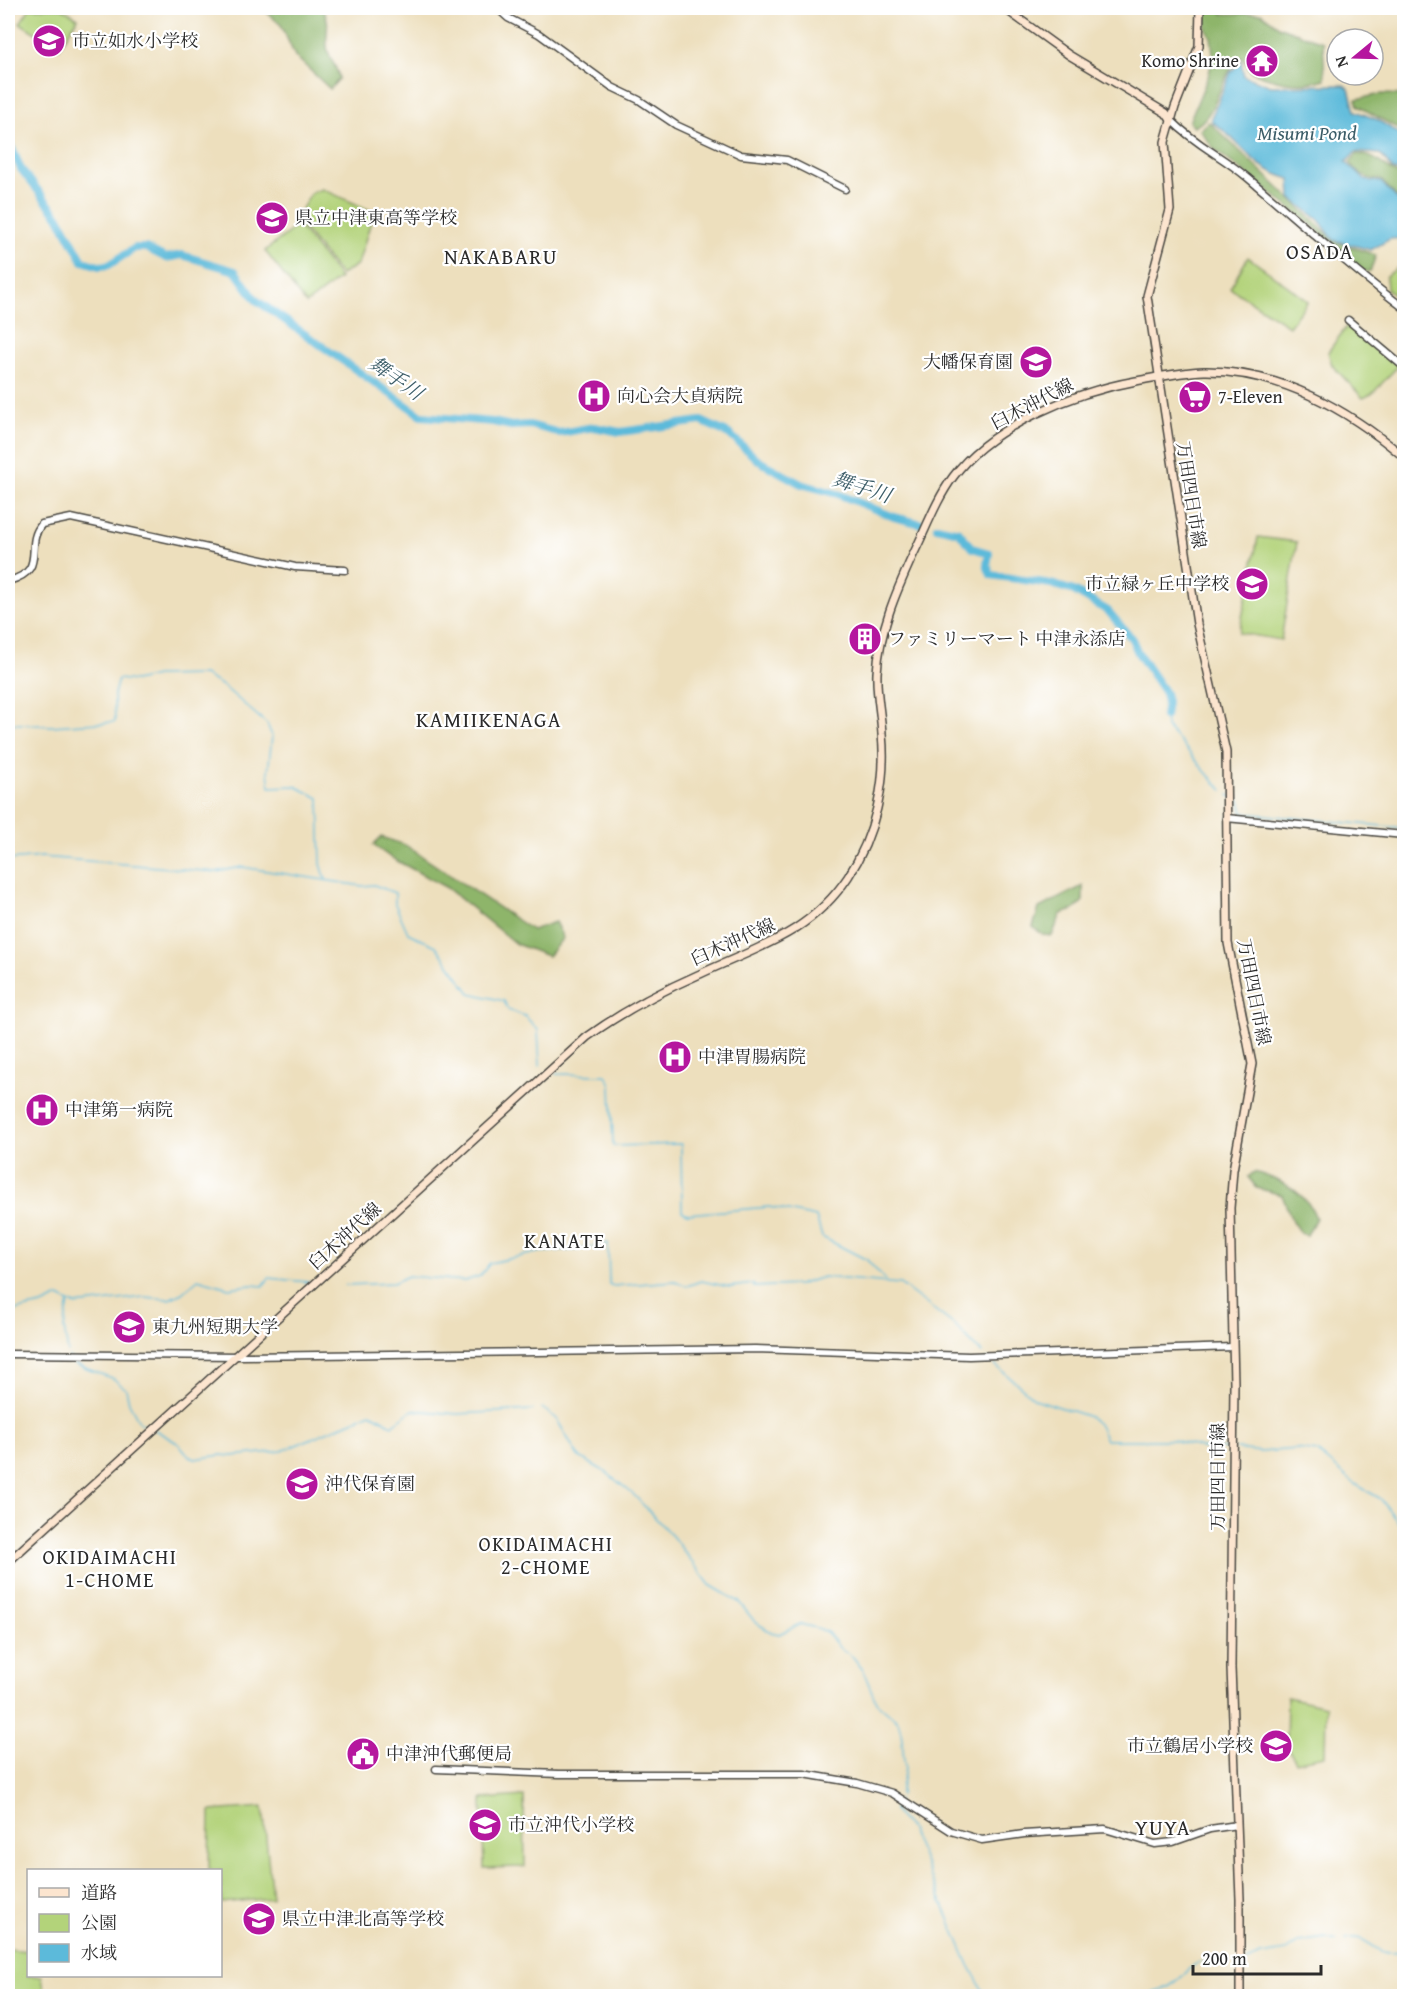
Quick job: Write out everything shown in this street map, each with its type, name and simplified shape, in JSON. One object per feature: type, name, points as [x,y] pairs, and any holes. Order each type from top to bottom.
[{"type":"main road","points":[[1004,8],[1034,32],[1166,113],[1171,120]]},
{"type":"main road","name":"万田四日市線","points":[[1200,8],[1199,45],[1171,120],[1164,149],[1170,210],[1147,296],[1160,377],[1165,429],[1197,624],[1226,752],[1228,949],[1252,1064],[1233,1170],[1230,1203],[1233,1347],[1231,1668],[1240,1996]]},
{"type":"main road","name":"臼木沖代線","points":[[8,1562],[587,1037],[622,1014],[684,981],[776,942],[803,923],[832,897],[856,864],[871,829],[879,801],[883,753],[877,670],[888,616],[903,577],[950,482],[972,456],[1037,414],[1102,388],[1199,371],[1224,372],[1279,384],[1346,413],[1364,424],[1404,457]]},
{"type":"street","points":[[497,8],[508,18],[539,34],[612,87],[645,104],[676,125],[741,155],[787,160],[845,189]]},
{"type":"street","points":[[1171,120],[1191,140],[1247,177],[1346,264],[1404,308]]},
{"type":"street","points":[[1348,320],[1404,367]]},
{"type":"street","points":[[8,581],[22,576],[31,566],[36,533],[42,524],[71,518],[295,567],[345,570]]},
{"type":"street","points":[[1226,818],[1404,835]]},
{"type":"street","points":[[8,1354],[236,1356],[755,1349],[969,1356],[1233,1347]]},
{"type":"street","points":[[435,1769],[559,1774],[804,1774],[857,1783],[894,1794],[951,1831],[982,1840],[1024,1834],[1105,1829],[1155,1844],[1173,1842],[1210,1829],[1237,1825]]},
{"type":"green space","name":"市立如水小学校","points":[[30,8],[62,8],[78,18],[59,48],[20,23]]},
{"type":"green space","points":[[262,8],[322,8],[327,23],[328,51],[339,79],[330,89],[295,56],[281,25]]},
{"type":"green space","points":[[1205,8],[1220,8],[1223,14],[1261,13],[1280,27],[1323,42],[1325,79],[1306,83],[1279,81],[1251,72],[1242,57],[1228,73],[1208,114],[1194,127],[1189,122],[1209,74],[1213,54],[1211,37],[1206,29]]},
{"type":"green space","points":[[1382,94],[1404,95],[1404,132],[1358,106],[1356,99]]},
{"type":"green space","points":[[1209,122],[1336,242],[1376,255],[1370,272],[1362,271],[1313,226],[1214,149],[1200,130]]},
{"type":"green space","points":[[1357,154],[1370,157],[1404,177],[1404,205],[1381,180],[1367,178],[1356,171],[1350,162]]},
{"type":"green space","points":[[322,189],[374,212],[358,264],[341,275],[296,219],[311,193]]},
{"type":"green space","points":[[298,225],[340,278],[306,304],[265,251]]},
{"type":"green space","points":[[1248,257],[1308,301],[1289,326],[1230,288]]},
{"type":"green space","points":[[1404,264],[1404,301],[1387,289],[1386,276]]},
{"type":"green space","points":[[1347,326],[1350,326],[1398,366],[1372,394],[1363,398],[1332,365],[1328,352]]},
{"type":"green space","points":[[1258,537],[1297,542],[1281,640],[1239,633]]},
{"type":"green space","points":[[381,837],[405,845],[532,930],[555,922],[563,938],[548,956],[516,944],[447,888],[390,857],[373,845]]},
{"type":"green space","points":[[1083,886],[1083,901],[1074,910],[1061,914],[1052,936],[1043,935],[1033,927],[1039,908]]},
{"type":"green space","points":[[1254,1172],[1273,1178],[1291,1188],[1306,1201],[1316,1218],[1307,1235],[1300,1233],[1292,1221],[1282,1195],[1257,1188],[1248,1177]]},
{"type":"green space","points":[[1287,1697],[1326,1706],[1325,1756],[1296,1762],[1286,1746]]},
{"type":"green space","points":[[524,1796],[525,1867],[484,1868],[482,1799]]},
{"type":"green space","points":[[263,1807],[272,1898],[222,1903],[222,1869],[209,1869],[210,1811]]},
{"type":"green space","points":[[8,1949],[27,1951],[27,1977],[42,1977],[45,1996],[8,1996]]},
{"type":"water","name":"Misumi Pond","points":[[1241,61],[1244,76],[1271,86],[1346,87],[1355,111],[1378,120],[1404,137],[1404,172],[1393,170],[1380,154],[1356,152],[1346,162],[1365,180],[1381,182],[1404,206],[1404,238],[1390,239],[1371,250],[1334,240],[1319,220],[1291,198],[1290,179],[1256,162],[1212,122],[1211,118],[1231,72]]},
{"type":"waterway","name":"舞手川","points":[[8,140],[21,169],[58,216],[83,261],[99,266],[109,265],[135,248],[146,248],[166,258],[182,255],[235,271],[256,300],[422,416],[493,422],[511,426],[530,425],[560,433],[594,427],[620,432],[701,421],[729,434],[759,461],[801,484],[838,494],[894,517],[922,524]]},
{"type":"waterway","name":"舞手川","points":[[937,527],[959,532],[972,548],[989,553],[987,565],[991,575],[1051,584],[1074,591],[1108,611],[1132,639],[1138,653],[1165,693],[1167,702],[1165,716]]},
{"type":"waterway","points":[[8,723],[51,726],[115,722],[114,694],[118,679],[135,681],[156,676],[204,675],[223,686],[267,724],[272,736],[268,772],[270,787],[295,786],[319,798],[321,864],[326,880]]},
{"type":"waterway","points":[[1165,716],[1166,727],[1223,790]]},
{"type":"waterway","points":[[1229,795],[1240,801],[1243,813],[1404,828]]},
{"type":"waterway","points":[[8,860],[42,857],[216,872],[242,867],[362,886],[374,885],[395,893],[395,904],[408,933],[436,946],[470,993],[504,1001],[508,1010],[525,1016],[538,1030],[540,1066]]},
{"type":"waterway","points":[[556,1074],[606,1075],[611,1084],[613,1146],[681,1144],[682,1211],[687,1214],[769,1207],[816,1217],[822,1237],[867,1260],[886,1281]]},
{"type":"waterway","points":[[345,1285],[393,1283],[408,1276],[465,1281],[480,1276],[490,1263],[540,1252],[576,1250],[608,1243],[609,1284],[613,1286],[675,1281],[687,1286],[701,1281],[730,1287],[753,1284],[754,1287],[798,1285],[823,1277],[900,1284],[953,1324],[982,1353]]},
{"type":"waterway","points":[[8,1312],[42,1305],[59,1297],[75,1305],[144,1297],[169,1299],[182,1293],[198,1279],[229,1288],[263,1286],[269,1278],[308,1282]]},
{"type":"waterway","points":[[68,1352],[64,1328],[69,1303]]},
{"type":"waterway","points":[[69,1357],[74,1364],[114,1379],[126,1389],[129,1403],[140,1423],[152,1427]]},
{"type":"waterway","points":[[987,1358],[1035,1399],[1090,1417],[1098,1424],[1106,1440],[1174,1440],[1201,1448],[1232,1449]]},
{"type":"waterway","points":[[542,1408],[556,1418],[578,1456],[607,1473],[634,1495],[673,1537],[710,1585],[739,1602],[755,1622],[779,1634],[800,1624],[820,1629],[827,1632],[839,1647],[853,1657],[863,1670],[876,1702],[898,1721],[905,1768],[900,1795]]},
{"type":"waterway","points":[[155,1430],[179,1444],[190,1457],[195,1459],[282,1451],[371,1413],[392,1425],[413,1410],[457,1414],[533,1410]]},
{"type":"waterway","points":[[1237,1449],[1261,1452],[1297,1449],[1317,1452],[1355,1484],[1381,1499],[1404,1531]]},
{"type":"waterway","points":[[898,1800],[894,1811],[910,1829],[969,1965],[982,1989],[989,1996]]},
{"type":"waterway","points":[[1247,1961],[1261,1955],[1286,1951],[1299,1942],[1325,1938],[1337,1941]]},
{"type":"waterway","points":[[1346,1939],[1357,1938],[1385,1953],[1404,1952]]},
{"type":"waterway","points":[[1108,1996],[1155,1993],[1177,1981],[1198,1962],[1215,1959],[1228,1960]]},
{"type":"waterway","points":[[1050,1996],[1078,1996]]},
{"type":"place","name":"市立如水小学校","points":[[49,41]]},
{"type":"place","name":"Komo Shrine","points":[[1262,61]]},
{"type":"place","name":"県立中津東高等学校","points":[[272,218]]},
{"type":"place","name":"大幡保育園","points":[[1036,362]]},
{"type":"place","name":"向心会大貞病院","points":[[594,396]]},
{"type":"place","name":"7-Eleven","points":[[1195,397]]},
{"type":"place","name":"市立緑ヶ丘中学校","points":[[1252,584]]},
{"type":"place","name":"ファミリーマート 中津永添店","points":[[865,639]]},
{"type":"place","name":"中津胃腸病院","points":[[675,1057]]},
{"type":"place","name":"中津第一病院","points":[[42,1110]]},
{"type":"place","name":"東九州短期大学","points":[[129,1327]]},
{"type":"place","name":"沖代保育園","points":[[302,1484]]},
{"type":"place","name":"市立鶴居小学校","points":[[1276,1746]]},
{"type":"place","name":"中津沖代郵便局","points":[[363,1754]]},
{"type":"place","name":"市立沖代小学校","points":[[485,1825]]},
{"type":"place","name":"県立中津北高等学校","points":[[259,1919]]},
{"type":"district","name":"OSADA","points":[[1320,252]]},
{"type":"district","name":"NAKABARU","points":[[501,257]]},
{"type":"district","name":"KAMIIKENAGA","points":[[489,720]]},
{"type":"district","name":"KANATE","points":[[565,1241]]},
{"type":"district","name":"OKIDAIMACHI 2-CHOME","points":[[546,1556]]},
{"type":"district","name":"OKIDAIMACHI 1-CHOME","points":[[110,1568]]},
{"type":"district","name":"YUYA","points":[[1163,1828]]}]
